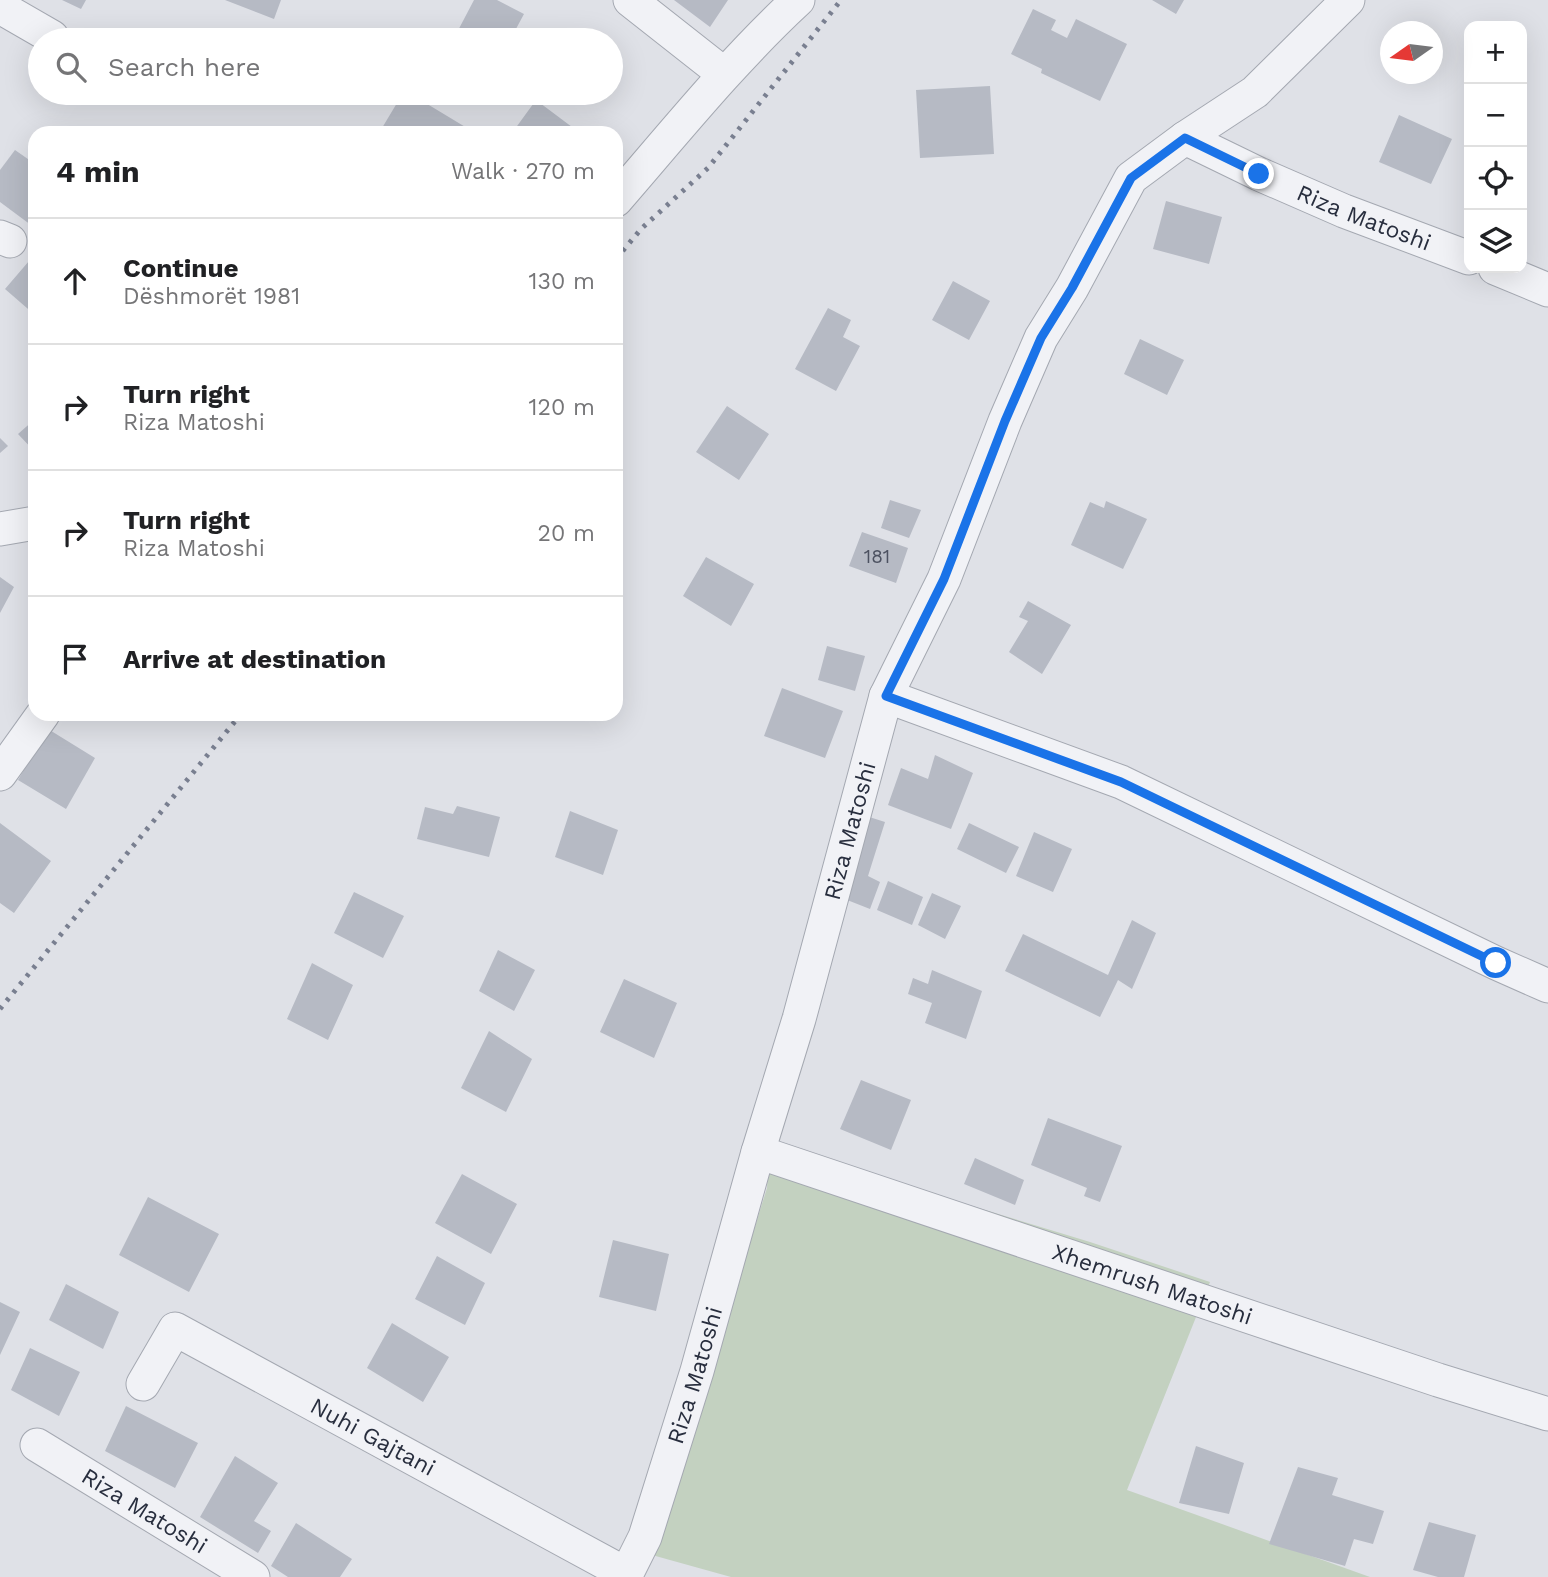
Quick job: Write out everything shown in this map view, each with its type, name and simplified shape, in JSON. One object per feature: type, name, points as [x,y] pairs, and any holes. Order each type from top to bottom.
[{"type":"street","points":[[630,0],[724,74]]},
{"type":"street","points":[[623,192],[724,74],[798,0]]},
{"type":"street","name":"Riza Matoshi","points":[[626,1576],[645,1537],[697,1371],[758,1152],[799,1019],[886,696],[944,579],[1005,421],[1041,338],[1072,288],[1131,178],[1255,92],[1348,0]]},
{"type":"street","points":[[0,7],[36,28]]},
{"type":"street","name":"Riza Matoshi","points":[[1185,138],[1344,211],[1464,256]]},
{"type":"street","points":[[1507,273],[1548,290]]},
{"type":"street","points":[[0,529],[28,524]]},
{"type":"street","points":[[886,696],[1121,782],[1548,986]]},
{"type":"street","points":[[0,774],[38,721]]},
{"type":"street","name":"Xhemrush Matoshi","points":[[758,1152],[1438,1380],[1548,1413]]},
{"type":"street","name":"Nuhi Gajtani","points":[[143,1384],[175,1329],[626,1576]]},
{"type":"street","name":"Riza Matoshi","points":[[37,1444],[253,1577]]},
{"type":"green space","points":[[769,1144],[1090,1242],[1210,1282],[1127,1490],[1370,1577],[731,1577],[652,1555],[767,1188]]},
{"type":"building","points":[[62,0],[86,0],[81,9]]},
{"type":"building","points":[[225,0],[281,0],[274,19]]},
{"type":"building","points":[[474,0],[497,0],[524,14],[516,28],[459,28]]},
{"type":"building","points":[[674,0],[728,0],[710,27]]},
{"type":"building","points":[[1152,0],[1184,0],[1176,14]]},
{"type":"building","points":[[1033,9],[1056,20],[1051,30],[1067,38],[1076,19],[1127,44],[1100,101],[1041,73],[1042,69],[1011,54]]},
{"type":"building","points":[[990,86],[994,154],[920,158],[916,90]]},
{"type":"building","points":[[396,105],[429,105],[464,126],[383,126]]},
{"type":"building","points":[[532,105],[543,105],[571,126],[517,126]]},
{"type":"building","points":[[1399,115],[1452,139],[1431,184],[1379,162]]},
{"type":"building","points":[[15,150],[28,159],[28,223],[0,202],[0,170]]},
{"type":"building","points":[[1166,201],[1222,217],[1209,264],[1153,249]]},
{"type":"building","points":[[28,262],[28,309],[5,289]]},
{"type":"building","points":[[953,281],[990,301],[969,340],[932,320]]},
{"type":"building","points":[[828,308],[851,320],[843,337],[860,346],[836,391],[795,369]]},
{"type":"building","points":[[1140,339],[1184,360],[1167,395],[1124,374]]},
{"type":"building","points":[[727,406],[769,434],[739,480],[696,452]]},
{"type":"building","points":[[28,425],[28,445],[18,434]]},
{"type":"building","points":[[0,438],[8,446],[0,453]]},
{"type":"building","points":[[890,500],[921,510],[909,538],[881,528]]},
{"type":"building","points":[[1106,501],[1147,519],[1123,569],[1071,545],[1090,502],[1104,508]]},
{"type":"building","points":[[862,532],[908,548],[896,583],[849,566]]},
{"type":"building","points":[[706,557],[754,584],[731,626],[683,596]]},
{"type":"building","points":[[0,577],[14,587],[0,613]]},
{"type":"building","points":[[1028,601],[1071,625],[1042,674],[1009,652],[1028,621],[1019,617]]},
{"type":"building","points":[[827,646],[865,656],[855,691],[818,680]]},
{"type":"building","points":[[782,688],[843,711],[825,758],[764,736]]},
{"type":"building","points":[[48,729],[95,758],[66,809],[18,780]]},
{"type":"building","points":[[935,755],[973,773],[951,829],[888,805],[901,768],[928,779]]},
{"type":"building","points":[[457,806],[500,817],[489,857],[417,839],[425,807],[453,814]]},
{"type":"building","points":[[570,811],[618,830],[603,875],[555,857]]},
{"type":"building","points":[[863,815],[885,822],[868,876],[880,882],[870,909],[837,896]]},
{"type":"building","points":[[0,823],[51,861],[14,913],[0,903]]},
{"type":"building","points":[[969,823],[1019,847],[1006,873],[957,849]]},
{"type":"building","points":[[1034,832],[1072,849],[1053,892],[1016,876]]},
{"type":"building","points":[[888,881],[923,897],[912,925],[877,910]]},
{"type":"building","points":[[354,892],[404,916],[383,958],[334,933]]},
{"type":"building","points":[[932,893],[961,906],[945,939],[918,925]]},
{"type":"building","points":[[1132,920],[1156,933],[1132,989],[1118,980],[1100,1017],[1005,971],[1023,934],[1108,975]]},
{"type":"building","points":[[498,950],[535,970],[514,1011],[479,991]]},
{"type":"building","points":[[312,963],[353,985],[328,1040],[287,1019]]},
{"type":"building","points":[[932,970],[982,991],[966,1039],[925,1023],[932,1003],[908,994],[913,978],[928,984]]},
{"type":"building","points":[[624,979],[677,1003],[654,1058],[600,1032]]},
{"type":"building","points":[[489,1031],[532,1059],[506,1112],[461,1088]]},
{"type":"building","points":[[861,1080],[911,1100],[891,1150],[840,1129]]},
{"type":"building","points":[[1048,1118],[1122,1146],[1100,1202],[1084,1196],[1087,1188],[1031,1165]]},
{"type":"building","points":[[975,1158],[1024,1180],[1015,1205],[964,1184]]},
{"type":"building","points":[[462,1174],[517,1204],[491,1254],[435,1223]]},
{"type":"building","points":[[148,1197],[219,1234],[189,1292],[119,1255]]},
{"type":"building","points":[[613,1240],[669,1254],[656,1311],[599,1297]]},
{"type":"building","points":[[437,1256],[485,1283],[465,1325],[415,1299]]},
{"type":"building","points":[[66,1284],[119,1312],[103,1349],[49,1320]]},
{"type":"building","points":[[0,1302],[20,1312],[0,1355]]},
{"type":"building","points":[[392,1323],[449,1357],[423,1402],[367,1368]]},
{"type":"building","points":[[30,1348],[80,1372],[59,1416],[11,1390]]},
{"type":"building","points":[[126,1406],[198,1443],[175,1488],[105,1451]]},
{"type":"building","points":[[1196,1446],[1244,1463],[1229,1514],[1179,1503]]},
{"type":"building","points":[[235,1456],[278,1483],[254,1521],[271,1531],[258,1553],[200,1517]]},
{"type":"building","points":[[1298,1467],[1338,1478],[1332,1495],[1384,1511],[1373,1544],[1354,1539],[1345,1566],[1269,1544]]},
{"type":"building","points":[[1429,1522],[1476,1535],[1464,1577],[1438,1577],[1413,1570]]},
{"type":"building","points":[[296,1523],[352,1559],[340,1577],[288,1577],[271,1566]]},
{"type":"railway","points":[[623,251],[641,229],[708,168],[841,0]]},
{"type":"railway","points":[[0,1009],[235,721]]},
{"type":"route","points":[[1259,174],[1185,138],[1131,178],[1072,288],[1041,338],[1005,421],[944,579],[886,696],[1121,782],[1496,963]]}]
